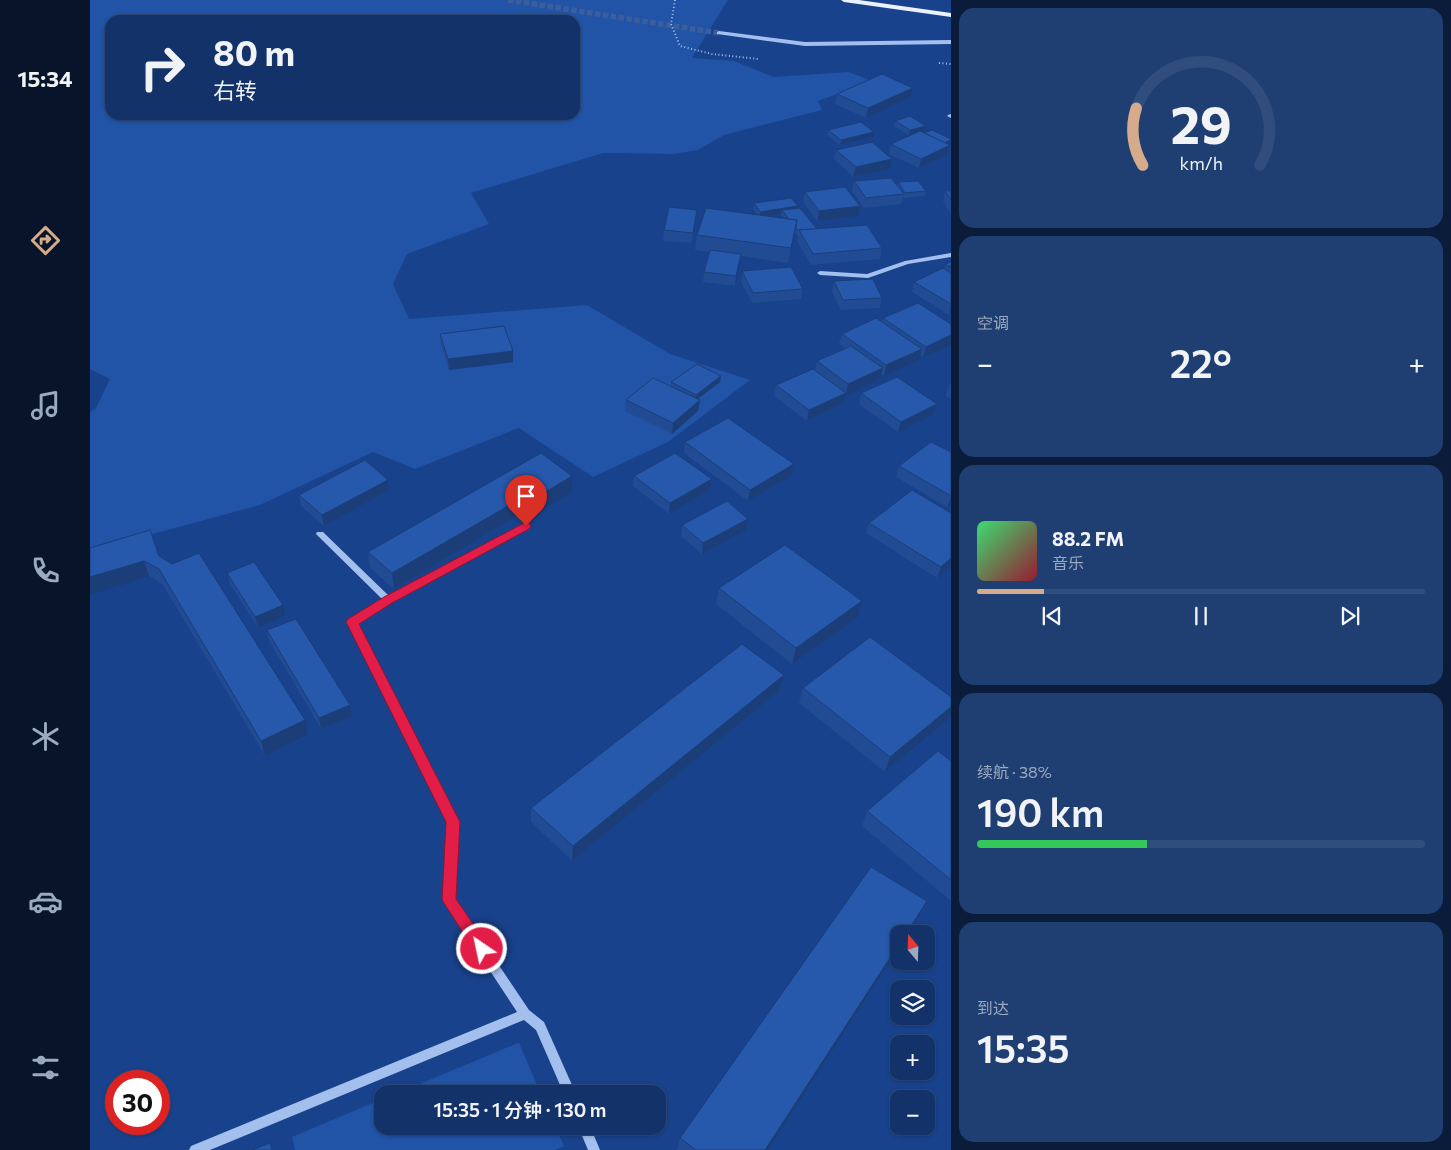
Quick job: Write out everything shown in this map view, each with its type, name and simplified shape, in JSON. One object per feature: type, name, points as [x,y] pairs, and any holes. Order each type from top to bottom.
[{"type":"main road","points":[[844,0],[951,15]]},
{"type":"street","points":[[719,33],[805,44],[951,42]]},
{"type":"street","points":[[820,273],[868,276],[907,262],[951,255]]},
{"type":"street","points":[[526,526],[388,600],[352,622],[453,822],[449,900],[525,1014],[540,1026],[566,1085]]},
{"type":"street","points":[[320,534],[388,600]]},
{"type":"street","points":[[195,1150],[525,1014]]},
{"type":"street","points":[[588,1135],[594,1150]]},
{"type":"shaded area","points":[[90,0],[728,0],[692,58],[734,61],[774,77],[848,72],[873,81],[818,101],[822,110],[724,135],[698,150],[674,154],[603,153],[471,193],[489,224],[407,254],[393,284],[409,319],[587,305],[670,354],[750,380],[668,442],[593,477],[519,428],[415,469],[373,452],[260,505],[90,551],[90,412],[96,408],[110,379],[90,369]]},
{"type":"shaded area","points":[[518,1043],[537,1085],[418,1085]]},
{"type":"shaded area","points":[[374,1102],[374,1135],[559,1135],[564,1146],[555,1150],[295,1150],[292,1137]]},
{"type":"building","points":[[882,74],[913,88],[868,108],[837,94]]},
{"type":"building","points":[[910,116],[926,126],[910,130],[895,121]]},
{"type":"building","points":[[861,122],[874,132],[841,140],[828,130]]},
{"type":"building","points":[[932,130],[951,140],[944,143],[924,133]]},
{"type":"building","points":[[920,131],[950,145],[921,159],[891,144]]},
{"type":"building","points":[[872,142],[892,159],[856,167],[836,150]]},
{"type":"building","points":[[891,178],[904,194],[866,198],[854,181]]},
{"type":"building","points":[[918,181],[926,191],[905,193],[898,182]]},
{"type":"building","points":[[845,187],[860,206],[819,211],[805,192]]},
{"type":"building","points":[[945,191],[951,191],[951,200]]},
{"type":"building","points":[[791,198],[798,206],[760,212],[754,203]]},
{"type":"building","points":[[669,207],[697,210],[693,233],[664,230]]},
{"type":"building","points":[[706,208],[797,220],[791,248],[697,235]]},
{"type":"building","points":[[800,208],[817,229],[799,231],[796,228],[797,220],[789,219],[782,210]]},
{"type":"building","points":[[867,225],[882,248],[813,254],[799,230]]},
{"type":"building","points":[[710,250],[741,254],[736,276],[704,272]]},
{"type":"building","points":[[951,261],[951,267],[945,265]]},
{"type":"building","points":[[791,267],[803,289],[753,293],[742,271]]},
{"type":"building","points":[[943,268],[951,273],[951,304],[914,282]]},
{"type":"building","points":[[873,279],[882,298],[843,300],[834,281]]},
{"type":"building","points":[[918,303],[951,324],[951,335],[926,347],[883,318]]},
{"type":"building","points":[[876,318],[922,349],[886,365],[842,334]]},
{"type":"building","points":[[504,326],[513,351],[448,359],[440,334]]},
{"type":"building","points":[[851,346],[883,368],[848,384],[817,361]]},
{"type":"building","points":[[697,364],[721,376],[696,395],[671,382]]},
{"type":"building","points":[[813,369],[846,393],[809,410],[776,385]]},
{"type":"building","points":[[897,377],[937,404],[901,422],[861,393]]},
{"type":"building","points":[[653,378],[700,400],[673,423],[626,400]]},
{"type":"building","points":[[728,418],[794,464],[750,490],[685,442]]},
{"type":"building","points":[[931,442],[951,452],[951,496],[899,466]]},
{"type":"building","points":[[541,453],[572,476],[534,499],[527,495],[392,573],[368,552]]},
{"type":"building","points":[[675,453],[712,479],[670,503],[634,476]]},
{"type":"building","points":[[365,460],[388,480],[322,515],[299,495]]},
{"type":"building","points":[[912,490],[951,513],[951,558],[941,567],[869,523]]},
{"type":"building","points":[[727,501],[748,519],[703,543],[682,525]]},
{"type":"building","points":[[150,530],[159,556],[172,564],[199,553],[305,720],[261,741],[159,569],[144,561],[90,577],[90,548]]},
{"type":"building","points":[[785,545],[862,601],[796,648],[719,588]]},
{"type":"building","points":[[254,562],[283,605],[255,617],[227,573]]},
{"type":"building","points":[[296,619],[350,705],[319,718],[267,630]]},
{"type":"building","points":[[870,637],[951,697],[951,707],[890,757],[803,688]]},
{"type":"building","points":[[742,644],[784,675],[573,846],[531,808]]},
{"type":"building","points":[[938,751],[951,761],[951,880],[867,811]]},
{"type":"building","points":[[871,867],[927,901],[912,925],[890,925],[890,958],[765,1150],[696,1150],[680,1138]]},
{"type":"building","points":[[270,1143],[272,1150],[252,1150]]},
{"type":"tunnel","points":[[508,0],[719,33]]},
{"type":"route","points":[[482,949],[449,900],[453,822],[352,622],[388,600],[526,526]]}]
